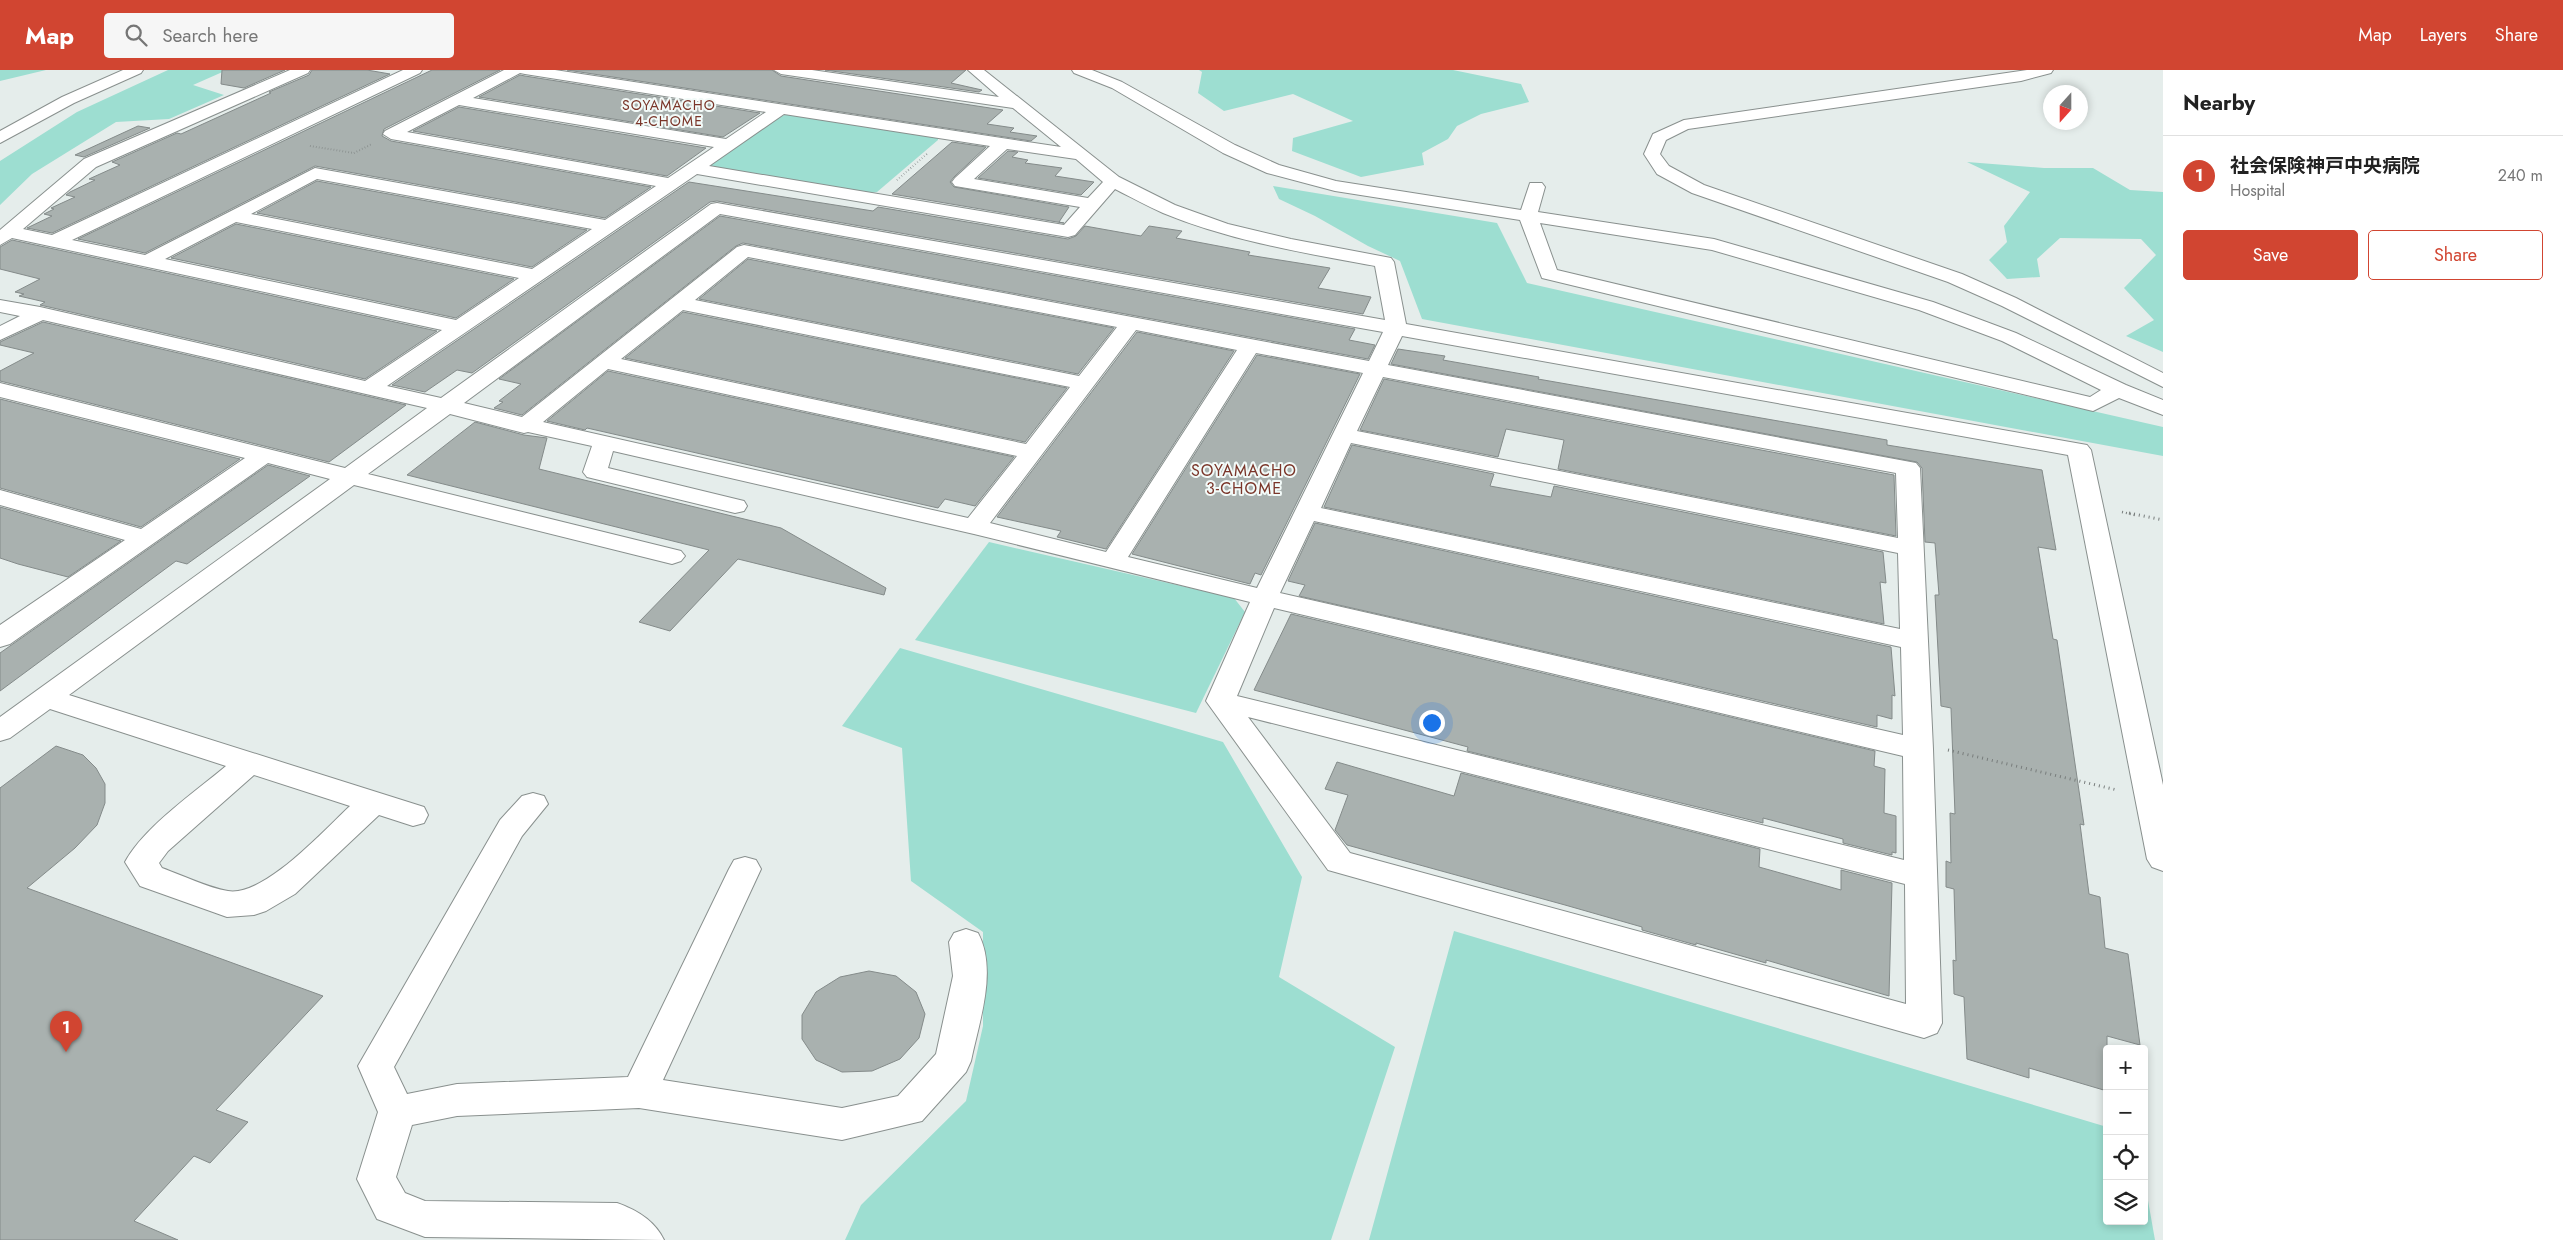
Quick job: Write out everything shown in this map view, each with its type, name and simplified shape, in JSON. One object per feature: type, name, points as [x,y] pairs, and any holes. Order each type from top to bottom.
[{"type":"main road","points":[[0,138],[50,109],[136,70]]},
{"type":"main road","points":[[4,235],[90,163],[302,70]]},
{"type":"main road","points":[[55,242],[415,70]]},
{"type":"main road","points":[[391,134],[515,70]]},
{"type":"main road","points":[[524,70],[1082,155]]},
{"type":"main road","points":[[780,70],[1018,104]]},
{"type":"main road","points":[[975,70],[1113,181],[1169,209],[1222,228],[1291,245],[1384,262],[1396,327],[1265,598],[1220,701]]},
{"type":"main road","points":[[1079,70],[1117,85],[1229,149],[1273,169],[1335,186],[1714,245],[1917,304],[2009,337],[2118,390],[2163,408]]},
{"type":"main road","points":[[2046,70],[2021,76],[1684,125],[1659,137],[1652,154],[1663,170],[1698,189],[1955,278],[2009,302],[2163,381]]},
{"type":"main road","points":[[457,100],[729,144]]},
{"type":"main road","points":[[368,389],[670,182],[781,109]]},
{"type":"main road","points":[[391,134],[670,182]]},
{"type":"main road","points":[[1003,143],[961,182],[1092,204]]},
{"type":"main road","points":[[693,168],[1068,231],[1113,181]]},
{"type":"main road","points":[[148,261],[315,173],[606,226]]},
{"type":"main road","points":[[1536,187],[1528,216],[1550,274],[2093,404],[2118,390]]},
{"type":"main road","points":[[0,731],[442,406],[716,208],[1396,327],[2079,450],[2158,807],[2163,859]]},
{"type":"main road","points":[[233,216],[534,275]]},
{"type":"main road","points":[[4,235],[55,242],[458,327]]},
{"type":"main road","points":[[524,426],[744,251],[1908,468],[1918,749],[1924,1023],[1338,862],[1220,701]]},
{"type":"main road","points":[[679,303],[1084,383]]},
{"type":"main road","points":[[0,306],[40,313],[524,426],[974,527],[1265,598],[1918,749]]},
{"type":"main road","points":[[0,334],[40,313]]},
{"type":"main road","points":[[974,527],[1130,324]]},
{"type":"main road","points":[[1113,561],[1250,346]]},
{"type":"main road","points":[[604,362],[1032,452]]},
{"type":"main road","points":[[0,390],[672,556]]},
{"type":"main road","points":[[1344,435],[1910,548]]},
{"type":"main road","points":[[604,444],[595,472],[735,506]]},
{"type":"main road","points":[[3,634],[263,456]]},
{"type":"main road","points":[[0,497],[145,538]]},
{"type":"main road","points":[[1306,512],[1914,641]]},
{"type":"main road","points":[[44,697],[413,816]]},
{"type":"main road","points":[[1220,701],[1920,876]]},
{"type":"main road","points":[[249,763],[157,842],[141,862],[152,877],[226,904],[254,902],[284,886],[373,803]]},
{"type":"main road","points":[[533,804],[511,828],[376,1066],[397,1112],[376,1179],[391,1206],[426,1219],[617,1221],[644,1240]]},
{"type":"main road","points":[[639,1092],[745,868]]},
{"type":"main road","points":[[397,1112],[456,1100],[639,1092],[842,1124],[909,1110],[953,1061],[970,976],[966,942]]},
{"type":"path","points":[[315,173],[391,134]]},
{"type":"path","points":[[876,199],[950,135]]},
{"type":"path","points":[[2122,512],[2163,520]]},
{"type":"path","points":[[1918,749],[1947,750],[2110,787],[2158,807]]},
{"type":"green space","points":[[0,70],[46,70],[0,81]]},
{"type":"green space","points":[[168,70],[227,70],[193,85],[224,95],[169,119],[116,122],[32,174],[0,205],[0,161],[77,112]]},
{"type":"green space","points":[[1199,70],[1453,70],[1521,84],[1529,102],[1481,114],[1457,126],[1448,139],[1422,153],[1424,165],[1361,177],[1292,151],[1293,138],[1353,121],[1293,94],[1224,111],[1198,93],[1202,72]]},
{"type":"green space","points":[[791,114],[938,137],[938,140],[877,192],[864,194],[711,168],[710,162],[775,117]]},
{"type":"green space","points":[[1967,162],[2044,168],[2093,168],[2130,190],[2163,192],[2163,352],[2126,336],[2154,320],[2124,288],[2156,255],[2141,239],[2060,238],[2037,259],[2040,277],[2007,279],[1989,260],[2007,242],[2004,226],[2030,192]]},
{"type":"green space","points":[[1273,186],[1497,223],[1527,283],[2163,427],[2163,456],[1422,319],[1400,261],[1279,199]]},
{"type":"green space","points":[[989,542],[1234,598],[1245,612],[1196,713],[915,640]]},
{"type":"green space","points":[[900,648],[1223,742],[1302,877],[1279,977],[1395,1047],[1331,1240],[845,1240],[861,1205],[966,1101],[983,1026],[983,932],[911,881],[902,748],[842,726]]},
{"type":"green space","points":[[1454,931],[2103,1126],[2103,1225],[2148,1225],[2148,1201],[2155,1240],[1369,1240]]},
{"type":"building","points":[[222,70],[285,70],[244,88],[221,84]]},
{"type":"building","points":[[312,70],[367,70],[390,74],[52,233],[27,228],[52,216],[44,214],[54,209],[51,208],[75,197],[66,195],[70,192],[95,180],[89,179],[120,165],[112,162],[177,133],[181,134],[271,93],[269,92],[309,75]]},
{"type":"building","points":[[432,70],[500,70],[384,129],[382,136],[391,141],[651,187],[605,218],[315,166],[145,253],[78,239]]},
{"type":"building","points":[[567,70],[772,70],[781,76],[1003,110],[987,124],[1014,128],[1010,132],[1037,136],[1031,141]]},
{"type":"building","points":[[825,70],[966,70],[951,83],[982,90],[979,92]]},
{"type":"building","points":[[520,75],[760,113],[723,137],[479,97]]},
{"type":"building","points":[[459,107],[706,148],[667,176],[413,131]]},
{"type":"building","points":[[138,126],[150,128],[84,157],[75,155]]},
{"type":"building","points":[[952,142],[986,147],[950,182],[954,187],[1069,207],[1059,222],[1064,223],[892,194]]},
{"type":"building","points":[[1008,151],[1018,152],[1012,157],[1028,160],[1025,163],[1062,168],[1055,176],[1094,182],[1081,195],[978,178]]},
{"type":"building","points":[[317,181],[587,230],[532,267],[257,213]]},
{"type":"building","points":[[689,182],[873,211],[878,207],[1068,239],[1076,236],[1085,226],[1141,236],[1149,226],[1182,231],[1176,238],[1250,252],[1248,255],[1330,268],[1318,288],[1371,297],[1363,314],[717,201],[710,202],[472,373],[457,370],[425,392],[392,385]]},
{"type":"building","points":[[720,216],[1355,329],[1349,340],[1375,345],[1368,359],[743,243],[736,246],[522,415],[494,408],[503,402],[499,401],[521,384],[499,379]]},
{"type":"building","points":[[236,224],[514,279],[456,318],[171,258]]},
{"type":"building","points":[[12,240],[437,331],[365,379],[40,305],[45,302],[19,296],[24,294],[15,292],[40,279],[0,269],[0,247]]},
{"type":"building","points":[[748,259],[1114,328],[1078,374],[699,299]]},
{"type":"building","points":[[683,312],[1067,388],[1025,442],[625,358]]},
{"type":"building","points":[[43,322],[406,405],[329,462],[0,381],[0,371],[34,353],[0,345],[0,342]]},
{"type":"building","points":[[1137,332],[1234,351],[1106,549],[1057,537],[1061,531],[997,517]]},
{"type":"building","points":[[1398,349],[1445,356],[1443,360],[1539,377],[1538,379],[1887,440],[1887,445],[2042,470],[2056,550],[2038,547],[2053,639],[2057,640],[2084,825],[2080,824],[2089,894],[2100,897],[2105,948],[2128,954],[2140,1045],[2107,1036],[2107,1045],[2103,1045],[2103,1090],[2029,1068],[2029,1078],[1967,1059],[1964,997],[1954,994],[1953,960],[1956,961],[1954,889],[1946,887],[1946,861],[1951,863],[1950,813],[1955,814],[1951,708],[1941,706],[1935,595],[1939,595],[1935,543],[1925,542],[1922,468],[1917,462],[1391,364]]},
{"type":"building","points":[[1257,355],[1360,374],[1261,575],[1255,573],[1250,584],[1132,554]]},
{"type":"building","points":[[608,371],[1014,457],[975,506],[945,499],[938,508],[587,428],[585,430],[547,421]]},
{"type":"building","points":[[1384,379],[1894,475],[1896,536],[1558,469],[1564,440],[1506,429],[1498,457],[1360,430]]},
{"type":"building","points":[[0,399],[240,459],[141,527],[0,488]]},
{"type":"building","points":[[475,422],[524,435],[547,438],[539,469],[781,528],[886,588],[884,595],[738,559],[670,631],[639,622],[709,550],[407,475]]},
{"type":"building","points":[[1352,445],[1494,474],[1490,486],[1551,497],[1554,486],[1883,552],[1886,583],[1880,582],[1884,624],[1324,507]]},
{"type":"building","points":[[268,465],[310,476],[187,564],[176,561],[0,691],[0,653]]},
{"type":"building","points":[[0,507],[121,541],[68,577],[18,564],[0,558]]},
{"type":"building","points":[[1315,523],[1891,647],[1895,696],[1892,695],[1892,719],[1877,715],[1877,727],[1299,596],[1305,585],[1288,581]]},
{"type":"building","points":[[1291,614],[1875,751],[1874,766],[1885,769],[1884,813],[1896,816],[1896,853],[1892,852],[1892,855],[1843,843],[1843,839],[1763,818],[1763,823],[1467,751],[1468,747],[1254,690]]},
{"type":"building","points":[[56,746],[83,755],[96,768],[105,784],[105,803],[97,825],[75,848],[27,888],[323,996],[216,1110],[248,1122],[210,1163],[194,1156],[134,1221],[178,1240],[0,1240],[0,788]]},
{"type":"building","points":[[1337,762],[1454,796],[1461,773],[1760,849],[1759,867],[1841,890],[1841,870],[1892,883],[1889,996],[1766,960],[1766,963],[1642,930],[1642,927],[1347,845],[1335,830],[1348,795],[1325,789]]},
{"type":"building","points":[[869,971],[896,976],[916,992],[925,1014],[919,1038],[900,1059],[872,1071],[842,1072],[816,1060],[802,1039],[802,1015],[816,992],[840,977]]},
{"type":"place","name":"社会保険神戸中央病院","points":[[66,1052]]},
{"type":"district","name":"SOYAMACHO 4-CHOME","points":[[669,113]]},
{"type":"district","name":"SOYAMACHO 3-CHOME","points":[[1244,479]]}]
